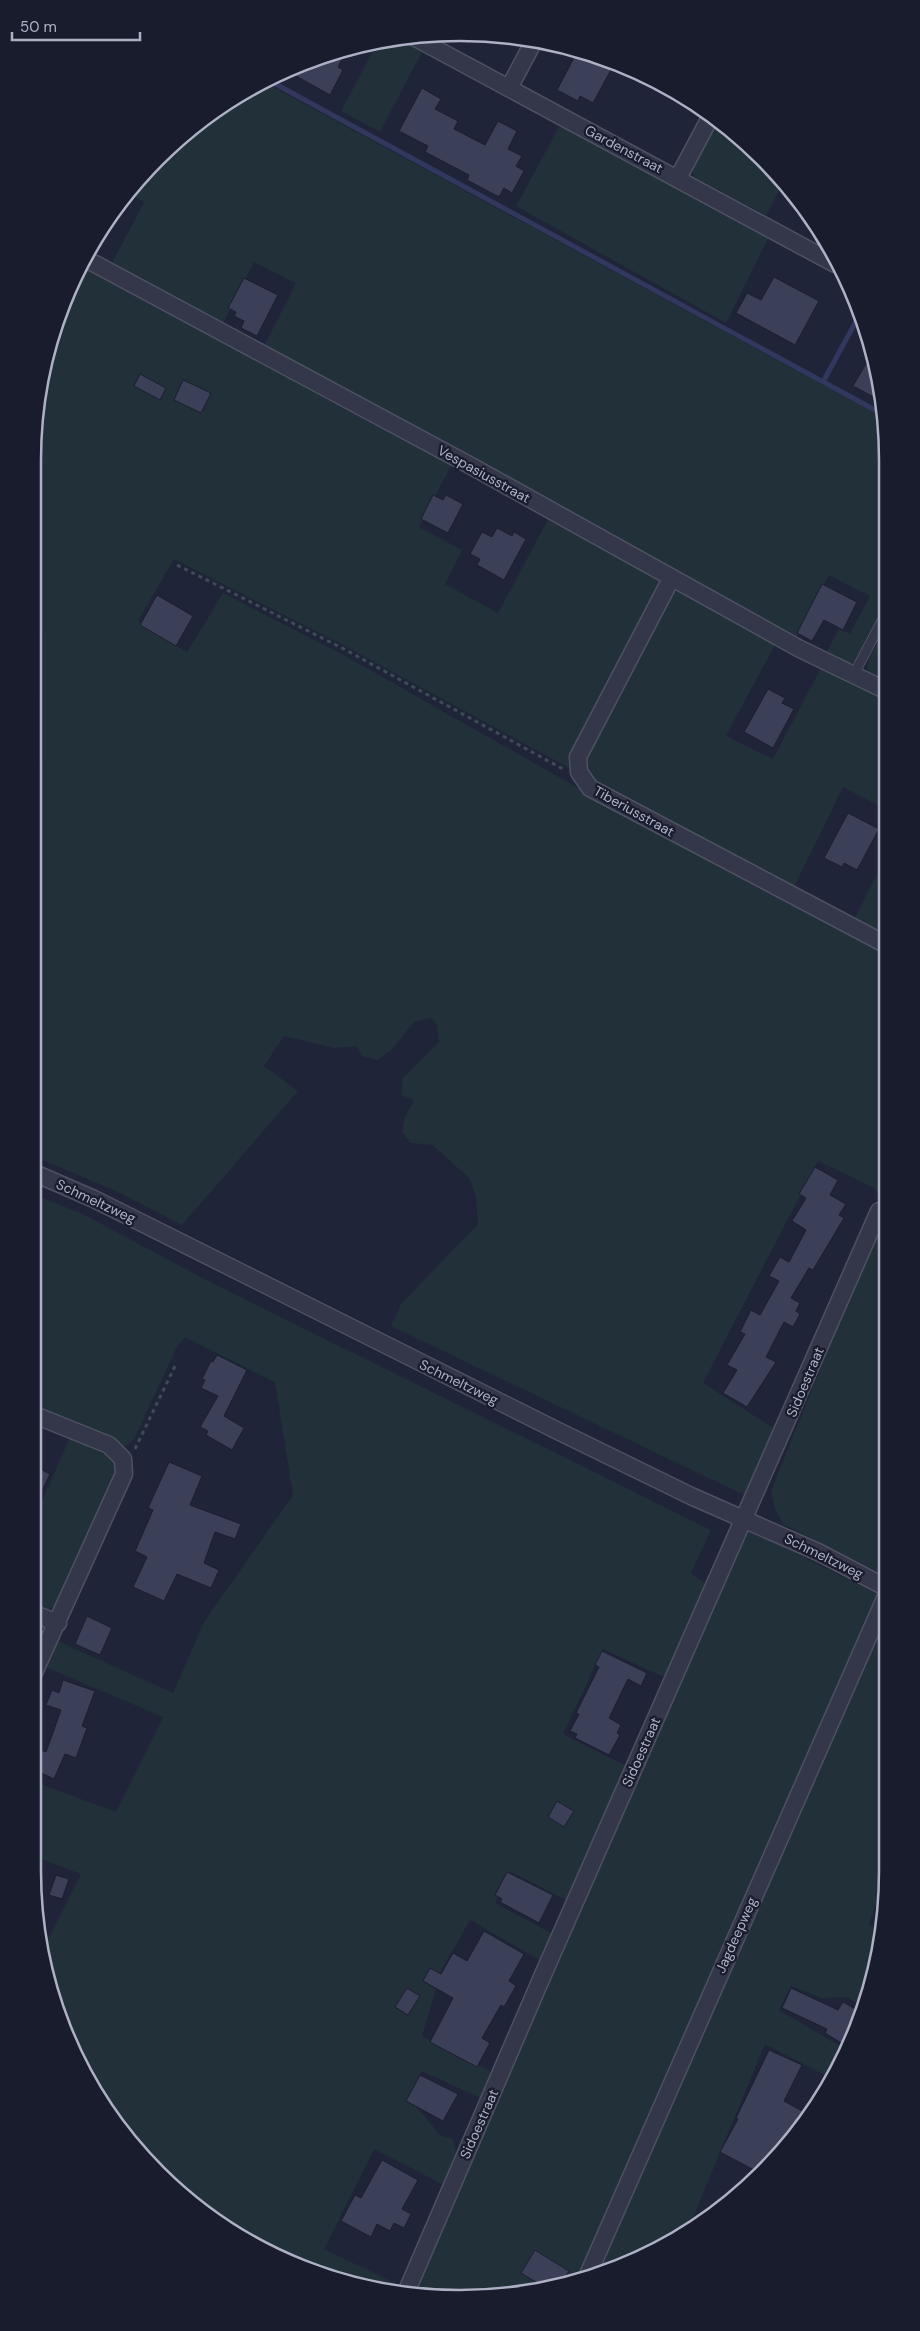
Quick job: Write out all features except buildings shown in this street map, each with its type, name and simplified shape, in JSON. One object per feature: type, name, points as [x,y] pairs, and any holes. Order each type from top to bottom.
[{"type":"street","name":"Gardenstraat","points":[[425,43],[828,260]]},
{"type":"street","points":[[508,88],[531,47]]},
{"type":"street","points":[[678,178],[708,123]]},
{"type":"street","name":"Vespasiusstraat","points":[[91,262],[472,467],[800,649],[879,687]]},
{"type":"street","points":[[579,772],[578,757],[671,579]]},
{"type":"street","name":"Tiberiusstraat","points":[[579,772],[590,788],[879,941]]},
{"type":"street","name":"Schmeltzweg","points":[[41,1176],[103,1203],[290,1296],[350,1329],[624,1463],[692,1496],[744,1517],[818,1552],[879,1584]]},
{"type":"street","name":"Sidoestraat","points":[[409,2286],[879,1211]]},
{"type":"street","points":[[41,1418],[109,1444],[123,1459],[124,1474],[41,1658]]},
{"type":"street","name":"Jagdeepweg","points":[[590,2269],[879,1612]]},
{"type":"street","points":[[41,1616],[58,1623]]},
{"type":"lane","points":[[854,674],[879,626]]},
{"type":"path","points":[[177,565],[344,649],[571,774],[579,772]]},
{"type":"path","points":[[123,1459],[135,1449],[175,1366]]},
{"type":"shaded area","points":[[408,45],[422,52],[380,132],[341,111],[374,50]]},
{"type":"shaded area","points":[[271,86],[876,414],[879,460],[879,621],[862,656],[855,662],[849,663],[832,657],[827,651],[839,629],[850,634],[870,596],[829,575],[795,639],[261,352],[296,283],[254,262],[221,327],[110,267],[144,202],[134,197],[184,145],[227,112]]},
{"type":"shaded area","points":[[560,125],[769,237],[726,323],[516,206]]},
{"type":"shaded area","points":[[714,127],[756,164],[780,190],[766,215],[694,177],[693,169]]},
{"type":"shaded area","points":[[89,266],[328,400],[452,464],[419,527],[462,550],[445,584],[498,613],[550,516],[662,580],[576,767],[569,768],[347,647],[174,559],[138,621],[187,652],[223,593],[349,658],[608,805],[879,949],[879,1196],[874,1188],[818,1161],[703,1383],[775,1429],[744,1495],[391,1326],[401,1304],[478,1224],[476,1197],[470,1179],[433,1145],[411,1143],[402,1132],[404,1119],[414,1100],[401,1095],[403,1078],[439,1042],[437,1025],[431,1018],[414,1022],[394,1047],[378,1060],[362,1056],[356,1046],[334,1048],[284,1036],[264,1066],[298,1091],[182,1225],[116,1191],[41,1159],[42,433],[49,378],[63,325]]},
{"type":"shaded area","points":[[682,590],[777,641],[726,736],[773,759],[823,664],[879,694],[879,806],[843,787],[793,889],[596,786],[587,776],[585,756],[673,593]]},
{"type":"shaded area","points":[[879,638],[879,679],[871,675],[867,669],[869,659]]},
{"type":"shaded area","points":[[879,870],[879,934],[854,920]]},
{"type":"shaded area","points":[[41,1198],[83,1214],[210,1282],[711,1530],[691,1573],[705,1583],[666,1678],[603,1649],[563,1734],[628,1767],[568,1901],[511,1872],[495,1903],[555,1935],[543,1962],[470,1920],[441,1971],[422,2036],[495,2074],[482,2099],[422,2071],[409,2098],[440,2135],[453,2139],[457,2160],[444,2185],[374,2149],[324,2249],[399,2285],[378,2282],[325,2268],[275,2247],[227,2219],[184,2186],[145,2147],[112,2104],[84,2056],[63,2006],[47,1941],[81,1874],[41,1859],[41,1784],[116,1812],[163,1717],[43,1666],[55,1640],[173,1693],[204,1622],[293,1495],[275,1382],[185,1337],[177,1347],[134,1439],[122,1449],[41,1412]]},
{"type":"shaded area","points":[[879,1228],[879,1572],[783,1524],[775,1509],[771,1491],[872,1241]]},
{"type":"shaded area","points":[[72,1433],[97,1444],[113,1460],[117,1478],[59,1605],[49,1609],[41,1608],[41,1503]]},
{"type":"shaded area","points":[[749,1532],[758,1534],[879,1595],[879,1871],[878,1897],[869,1924],[875,1927],[871,1953],[858,2004],[847,1997],[821,1998],[791,1986],[779,2010],[840,2046],[825,2076],[765,2044],[692,2220],[669,2234],[645,2247],[595,2268],[542,2282],[487,2289],[460,2290],[415,2287],[743,1538]]},
{"type":"shaded area","points":[[41,1623],[45,1630],[41,1641]]},
{"type":"waterway","points":[[275,84],[876,410]]},
{"type":"waterway","points":[[823,382],[856,322]]}]
